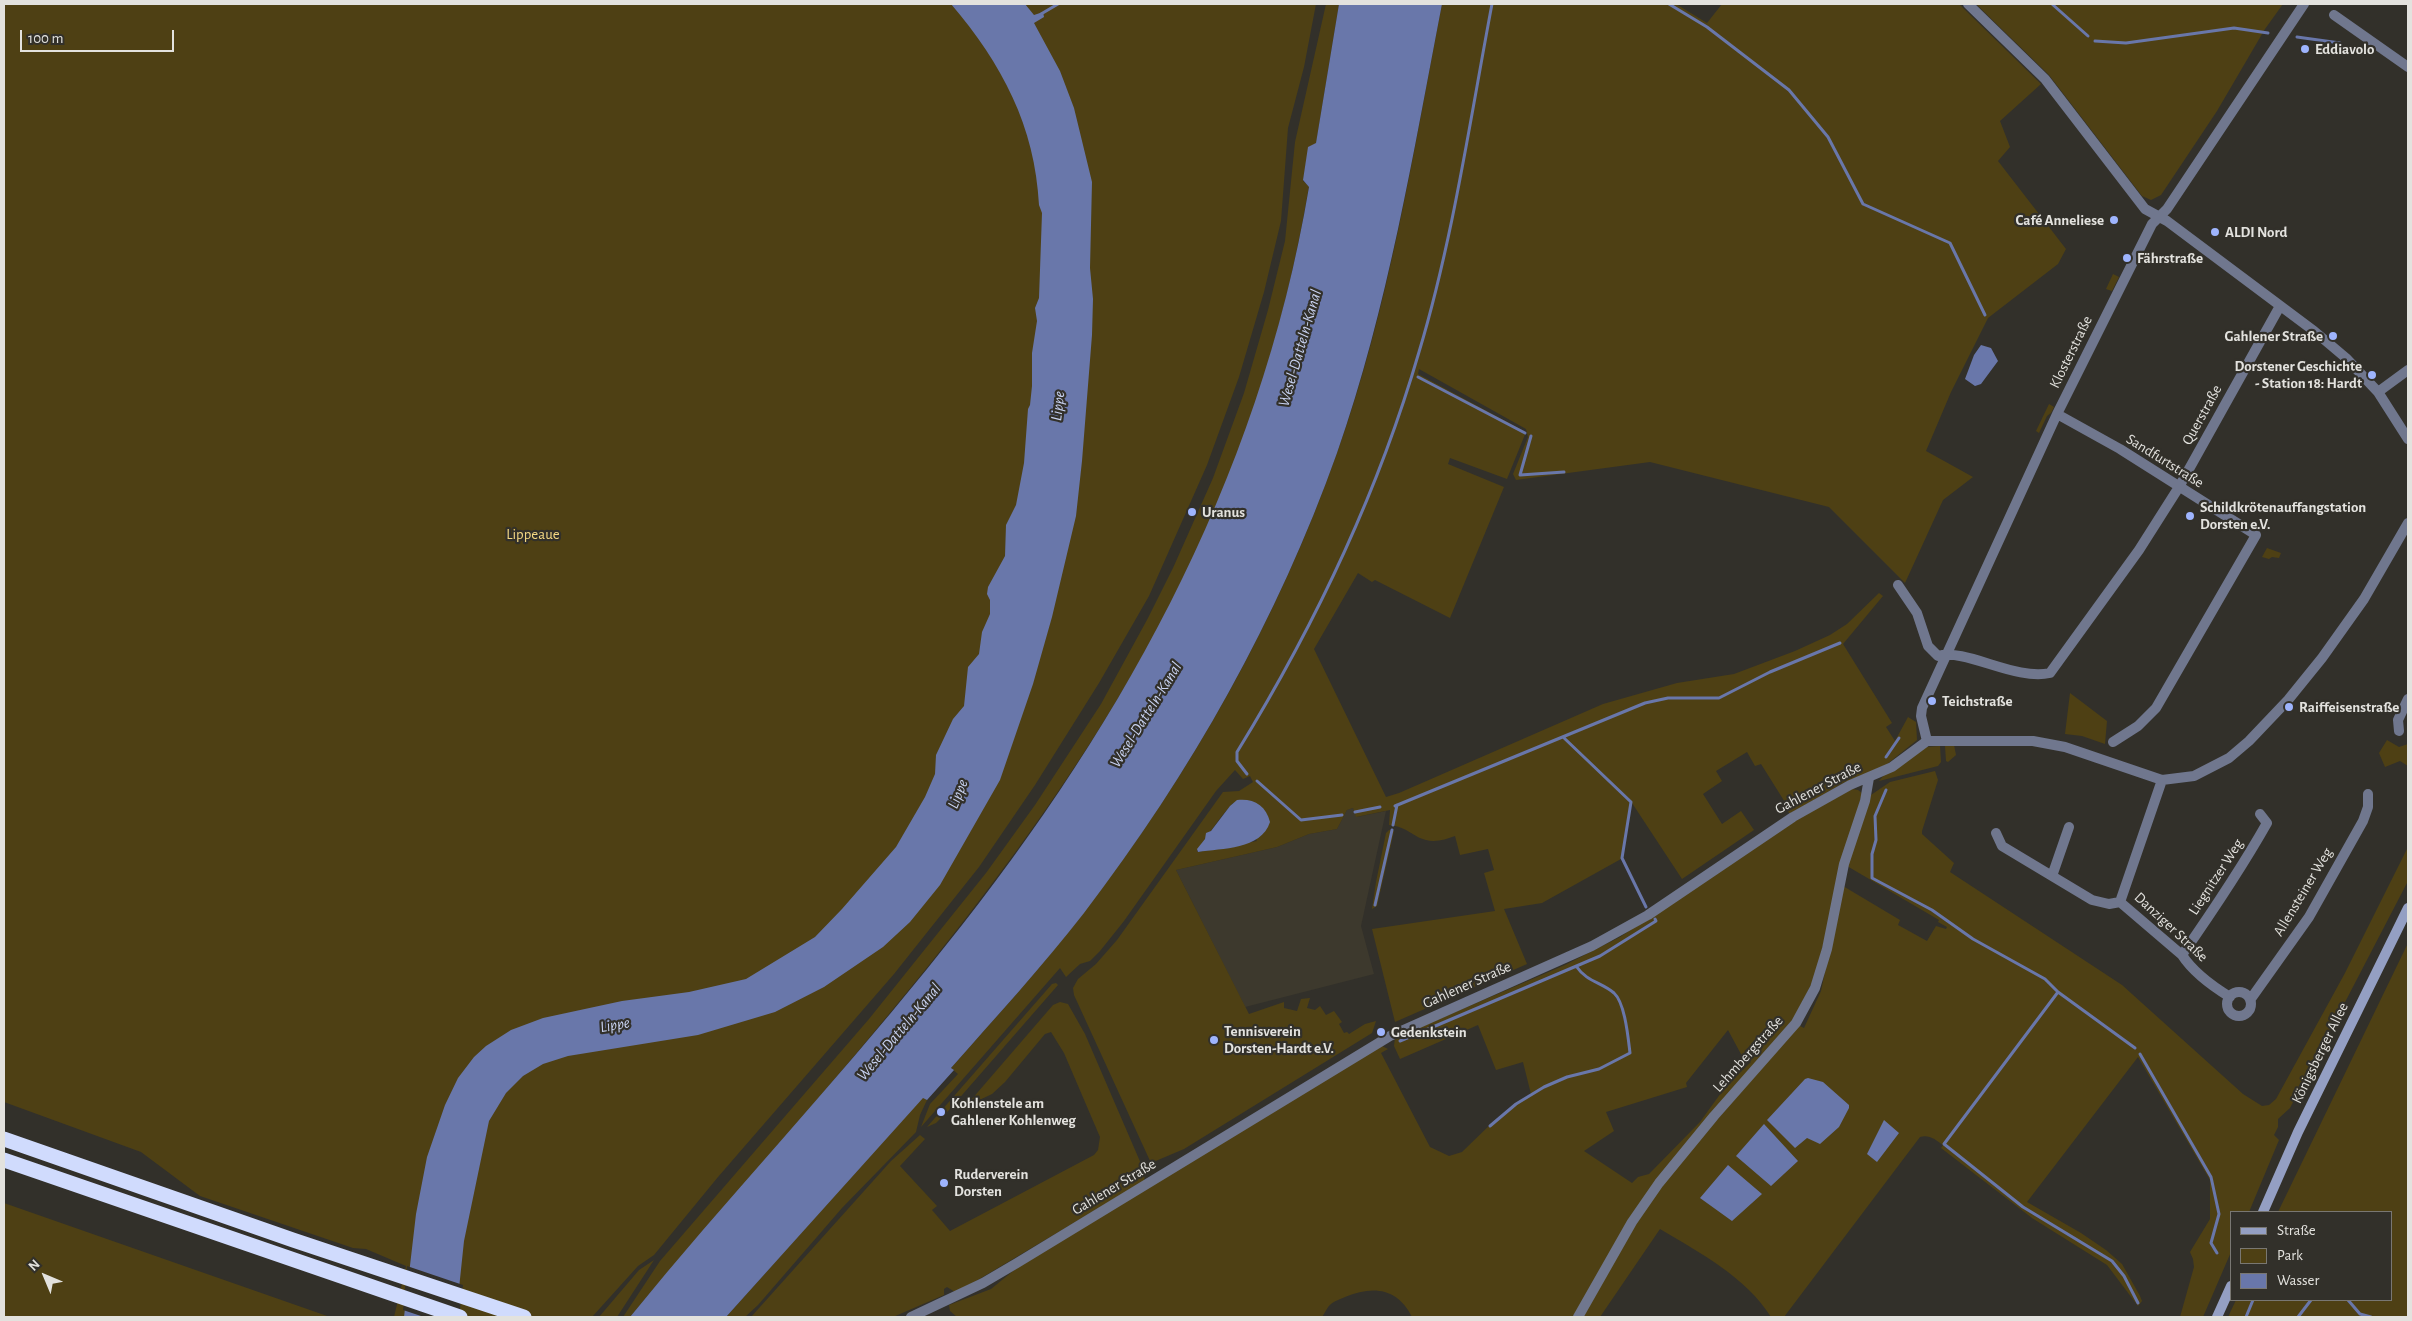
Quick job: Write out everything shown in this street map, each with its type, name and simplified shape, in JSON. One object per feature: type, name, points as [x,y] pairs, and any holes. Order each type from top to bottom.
[{"type":"highway","points":[[4,1139],[349,1259],[524,1317]]},
{"type":"highway","points":[[4,1160],[460,1317]]},
{"type":"main road","name":"Königsberger Allee","points":[[2263,1211],[2298,1132],[2408,908]]},
{"type":"main road","points":[[2217,1317],[2230,1288]]},
{"type":"street","points":[[1968,4],[2046,79],[2145,209],[2280,306],[2333,347],[2378,392],[2408,439]]},
{"type":"street","name":"Klosterstraße","points":[[1927,741],[1921,716],[1922,708],[2057,414],[2152,224],[2167,209],[2304,4]]},
{"type":"street","points":[[2334,15],[2408,67]]},
{"type":"street","name":"Querstraße","points":[[2179,487],[2280,306]]},
{"type":"street","points":[[2378,392],[2408,370]]},
{"type":"street","name":"Sandfurtstraße","points":[[2057,414],[2120,449],[2256,535],[2156,708],[2138,726],[2113,742]]},
{"type":"street","points":[[1898,585],[1917,613],[1928,646],[1938,656],[1948,653],[1998,668],[2034,674],[2050,673],[2139,550],[2179,487]]},
{"type":"street","points":[[1927,741],[2033,742],[2049,744],[2106,760],[2162,780],[2194,776],[2229,758],[2249,741],[2288,700],[2322,658],[2364,598],[2408,523]]},
{"type":"street","points":[[2399,731],[2398,720],[2408,699]]},
{"type":"street","name":"Gahlener Straße","points":[[911,1317],[983,1283],[1390,1036],[1592,946],[1648,915],[1793,817],[1850,785],[1892,767],[1927,741]]},
{"type":"street","name":"Lehmbergstraße","points":[[1578,1317],[1632,1222],[1659,1183],[1714,1116],[1796,1024],[1815,988],[1827,949],[1844,864],[1864,801],[1869,778]]},
{"type":"street","name":"Danziger Straße","points":[[2162,780],[2120,902],[2182,955],[2194,969],[2230,997]]},
{"type":"street","name":"Allensteiner Weg","points":[[2250,1000],[2309,918],[2363,821],[2368,806],[2368,794]]},
{"type":"street","name":"Liegnitzer Weg","points":[[2182,955],[2219,903],[2267,823],[2260,814]]},
{"type":"street","points":[[2052,876],[2069,827]]},
{"type":"street","points":[[1996,833],[2002,846],[2092,900],[2109,904],[2120,902]]},
{"type":"street","name":"Danziger Straße","points":[[2235,993],[2242,993],[2250,1000],[2248,1011],[2238,1016],[2228,1008],[2230,997],[2235,993]]},
{"type":"shaded area","points":[[1353,808],[1357,817],[1386,811],[1361,926],[1374,974],[1245,1007],[1176,870],[1277,847],[1309,834],[1337,829],[1347,810]]},
{"type":"green space","name":"Lippeaue","points":[[4,4],[1316,4],[1304,67],[1288,128],[1281,221],[1264,292],[1239,377],[1207,465],[1149,596],[1099,683],[1035,785],[979,867],[894,974],[718,1177],[654,1255],[638,1266],[592,1317],[394,1317],[406,1266],[366,1249],[353,1248],[200,1196],[141,1152],[4,1102]]},
{"type":"green space","points":[[1326,4],[1339,4],[1316,144],[1309,147],[1303,181],[1309,186],[1288,288],[1275,339],[1243,439],[1225,488],[1182,582],[1127,684],[1065,781],[999,875],[855,1055],[630,1317],[623,1317],[660,1261],[869,1019],[986,873],[1035,805],[1101,704],[1148,618],[1173,568],[1213,478],[1244,393],[1268,310],[1285,241],[1295,142]]},
{"type":"green space","points":[[1442,4],[1676,4],[1707,23],[1722,4],[1959,4],[2041,84],[2000,121],[2010,147],[1998,161],[2066,249],[2058,264],[1988,318],[1951,392],[1926,451],[1973,477],[1943,500],[1905,583],[1829,507],[1650,462],[1516,480],[1513,474],[1528,437],[1526,429],[1419,369],[1418,374],[1526,432],[1507,479],[1450,458],[1448,464],[1504,487],[1450,618],[1375,580],[1372,582],[1358,573],[1314,649],[1386,797],[1603,704],[1677,683],[1734,674],[1795,651],[1830,635],[1847,624],[1879,593],[1883,596],[1843,644],[1892,723],[1886,727],[1895,741],[1908,717],[1916,722],[1917,740],[1886,765],[1843,783],[1790,814],[1786,809],[1788,807],[1761,764],[1755,766],[1747,752],[1716,771],[1722,781],[1703,794],[1722,824],[1741,811],[1754,830],[1682,879],[1632,803],[1621,859],[1542,903],[1504,909],[1527,964],[1395,1022],[1372,929],[1495,911],[1484,873],[1494,870],[1488,849],[1460,855],[1455,836],[1437,841],[1426,840],[1406,830],[1389,825],[1390,810],[1356,817],[1353,808],[1347,810],[1337,829],[1309,834],[1277,847],[1176,870],[1249,1014],[1284,1002],[1284,1008],[1297,1011],[1301,999],[1310,998],[1307,1008],[1315,1010],[1320,1006],[1326,1015],[1334,1011],[1342,1022],[1339,1024],[1344,1033],[1347,1032],[1349,1034],[1365,1024],[1376,1021],[1372,1033],[1184,1149],[1151,1163],[1074,995],[1073,988],[1078,979],[1096,964],[1117,940],[1223,792],[1239,791],[1253,782],[1250,776],[1243,779],[1235,770],[1216,791],[1124,921],[1100,951],[1090,961],[1080,964],[1066,977],[1060,968],[921,1127],[930,1104],[958,1074],[951,1068],[1067,933],[1123,860],[1160,806],[1228,693],[1288,575],[1314,515],[1337,453],[1371,343],[1410,174]],"holes":[[[1233,803],[1257,841],[1198,852],[1197,851]]]},
{"type":"green space","points":[[1976,4],[2283,4],[2265,29],[2217,111],[2161,195],[2151,200],[2142,196],[2049,75]]},
{"type":"green space","points":[[2113,274],[2119,277],[2112,291],[2106,289]]},
{"type":"green space","points":[[2049,404],[2054,407],[2047,416],[2039,433],[2036,431]]},
{"type":"green space","points":[[2267,548],[2281,553],[2279,558],[2272,557],[2269,559],[2262,557]]},
{"type":"green space","points":[[2070,693],[2107,721],[2105,744],[2082,736],[2065,734]]},
{"type":"green space","points":[[2387,740],[2399,747],[2408,744],[2408,766],[2400,761],[2385,767],[2379,753]]},
{"type":"green space","points":[[1954,745],[1956,755],[1948,762],[1946,761],[1945,746]]},
{"type":"green space","points":[[1940,746],[1941,762],[1938,766],[1879,781],[1884,775],[1926,747]]},
{"type":"green space","points":[[1935,771],[1938,780],[1922,834],[1954,863],[1950,872],[2122,985],[2243,1094],[2262,1106],[2269,1105],[2276,1099],[2345,973],[2408,847],[2408,881],[2290,1108],[2278,1119],[2278,1127],[2274,1135],[2279,1140],[2249,1211],[2230,1211],[2230,1254],[2203,1317],[2180,1317],[2194,1267],[2190,1252],[2210,1219],[2210,1180],[2138,1057],[2027,1202],[2081,1233],[2106,1250],[2122,1264],[2142,1301],[2138,1306],[2107,1265],[2032,1218],[1941,1148],[1943,1145],[1932,1138],[1923,1136],[1920,1137],[1784,1317],[1771,1317],[1749,1290],[1735,1278],[1706,1257],[1660,1229],[1600,1317],[1581,1317],[1619,1250],[1663,1183],[1798,1025],[1804,1028],[1821,991],[1843,886],[1900,920],[1898,925],[1927,941],[1936,926],[1946,929],[1947,927],[1938,922],[1939,920],[1847,866],[1871,795],[1890,782]]},
{"type":"green space","points":[[1852,789],[1862,793],[1815,977],[1793,1020],[1699,1130],[1574,1317],[1412,1317],[1400,1300],[1392,1295],[1375,1290],[1355,1293],[1336,1301],[1330,1305],[1322,1317],[957,1317],[950,1311],[949,1305],[991,1289],[1018,1267],[1328,1077],[1382,1046],[1388,1049],[1381,1053],[1430,1147],[1449,1156],[1462,1152],[1496,1119],[1531,1094],[1523,1062],[1496,1070],[1478,1025],[1400,1059],[1394,1046],[1395,1038],[1565,965],[1620,937],[1801,817]],"holes":[[[1728,1030],[1742,1056],[1751,1062],[1726,1086],[1700,1122],[1649,1174],[1638,1177],[1632,1183],[1584,1151],[1614,1131],[1606,1112],[1687,1087],[1686,1083]]]},
{"type":"green space","points":[[1389,830],[1394,831],[1377,906],[1372,909],[1386,833]]},
{"type":"green space","points":[[2408,943],[2408,1317],[2228,1317],[2236,1301],[2392,1301],[2392,1211],[2278,1211]]},
{"type":"green space","points":[[1056,983],[1058,985],[949,1110],[936,1123],[927,1127],[1052,984]]},
{"type":"green space","points":[[1060,1002],[1068,1004],[1085,1034],[1145,1173],[1144,1181],[976,1281],[955,1292],[947,1287],[944,1289],[944,1295],[893,1317],[751,1317],[891,1161],[920,1135],[925,1139],[900,1166],[937,1206],[932,1210],[950,1231],[1094,1155],[1098,1150],[1100,1137],[1064,1053],[1051,1032],[1045,1034],[1005,1082],[992,1094],[965,1107],[1053,1005]]},
{"type":"green space","points":[[923,1097],[927,1100],[920,1115],[916,1132],[842,1208],[758,1305],[745,1317],[726,1317]]},
{"type":"green space","points":[[4,1203],[330,1317],[4,1317]]},
{"type":"green space","points":[[654,1260],[617,1317],[599,1317],[639,1270]]},
{"type":"water","name":"Lippe","points":[[951,4],[1025,4],[1034,15],[1043,12],[1044,17],[1034,23],[1060,71],[1074,108],[1092,182],[1090,268],[1093,299],[1092,335],[1076,516],[1052,617],[1033,684],[1000,780],[940,885],[910,922],[883,947],[824,987],[775,1012],[698,1035],[568,1056],[543,1064],[523,1076],[506,1093],[489,1121],[464,1241],[456,1317],[404,1317],[416,1214],[427,1157],[445,1105],[458,1078],[474,1057],[486,1046],[511,1030],[543,1018],[622,1001],[689,992],[746,979],[815,937],[896,847],[925,797],[935,774],[936,755],[953,719],[964,706],[968,667],[979,654],[982,632],[990,614],[990,600],[987,594],[988,587],[1005,556],[1006,525],[1016,505],[1024,463],[1028,409],[1032,386],[1032,353],[1037,321],[1035,308],[1039,298],[1042,213],[1039,205],[1031,149],[1013,97],[986,50]]},
{"type":"water","name":"Wesel-Datteln-Kanal","points":[[1339,4],[1442,4],[1398,230],[1371,343],[1355,398],[1314,515],[1288,575],[1228,693],[1196,750],[1160,805],[1123,860],[1068,933],[1019,992],[951,1068],[954,1070],[927,1100],[923,1098],[726,1317],[630,1317],[891,1013],[996,881],[1059,791],[1118,699],[1170,603],[1216,504],[1255,402],[1286,297],[1309,187],[1303,180],[1308,147],[1316,143]]},
{"type":"water","points":[[1981,345],[1991,348],[1998,361],[1981,384],[1975,386],[1965,379],[1974,355]]},
{"type":"water","points":[[1237,800],[1248,800],[1262,807],[1270,822],[1265,831],[1250,843],[1198,852],[1197,849],[1205,839],[1206,833],[1211,831],[1230,806]]},
{"type":"water","points":[[1808,1078],[1823,1082],[1849,1105],[1849,1108],[1839,1127],[1820,1144],[1807,1138],[1795,1148],[1767,1120]]},
{"type":"water","points":[[1884,1120],[1899,1133],[1877,1162],[1867,1154]]},
{"type":"water","points":[[1764,1124],[1798,1161],[1771,1186],[1736,1156]]},
{"type":"water","points":[[1728,1165],[1762,1194],[1732,1221],[1700,1198]]},
{"type":"pier","points":[[407,1266],[463,1285],[459,1317],[424,1317],[403,1310]]},
{"type":"waterway","points":[[1041,14],[1058,4]]},
{"type":"waterway","points":[[1247,774],[1237,761],[1237,752],[1292,657],[1342,558],[1364,508],[1403,405],[1442,266],[1492,4]]},
{"type":"waterway","points":[[1669,4],[1707,27],[1789,90],[1828,137],[1863,204],[1950,243],[1985,315]]},
{"type":"waterway","points":[[2052,4],[2088,36]]},
{"type":"waterway","points":[[2095,41],[2126,43],[2234,28],[2268,33]]},
{"type":"waterway","points":[[2297,37],[2340,43],[2346,52]]},
{"type":"waterway","points":[[1418,377],[1525,433]]},
{"type":"waterway","points":[[1531,436],[1520,475],[1564,472]]},
{"type":"waterway","points":[[1395,806],[1645,703],[1668,698],[1719,698],[1770,672],[1840,643]]},
{"type":"waterway","points":[[1563,737],[1631,802],[1622,858],[1646,907]]},
{"type":"waterway","points":[[1886,757],[1899,738]]},
{"type":"waterway","points":[[1257,781],[1301,820],[1342,815]]},
{"type":"waterway","points":[[1886,790],[1875,816],[1876,840],[1872,854],[1872,878],[1932,910],[1973,939],[2045,979],[2058,992],[2135,1048]]},
{"type":"waterway","points":[[1393,825],[1397,805]]},
{"type":"waterway","points":[[1355,812],[1380,807]]},
{"type":"waterway","points":[[1375,905],[1392,830]]},
{"type":"waterway","points":[[1400,1041],[1600,956],[1656,921],[1655,919]]},
{"type":"waterway","points":[[1490,1126],[1516,1104],[1544,1087],[1567,1077],[1599,1069],[1630,1053],[1625,1021],[1618,998],[1609,989],[1589,979],[1576,966]]},
{"type":"waterway","points":[[2058,992],[1944,1144],[2023,1207],[2112,1261],[2124,1276],[2138,1303]]},
{"type":"waterway","points":[[2140,1054],[2211,1177],[2219,1214],[2211,1243],[2217,1253]]},
{"type":"waterway","points":[[2246,1317],[2253,1301]]},
{"type":"waterway","points":[[2298,1317],[2310,1301]]},
{"type":"waterway","points":[[2349,1301],[2360,1314],[2371,1317]]},
{"type":"place","name":"Eddiavolo","points":[[2305,49]]},
{"type":"place","name":"Café Anneliese","points":[[2114,220]]},
{"type":"place","name":"ALDI Nord","points":[[2215,232]]},
{"type":"place","name":"Fährstraße","points":[[2127,258]]},
{"type":"place","name":"Gahlener Straße","points":[[2333,336]]},
{"type":"place","name":"Dorstener Geschichte - Station 18: Hardt","points":[[2372,375]]},
{"type":"place","name":"Uranus","points":[[1192,512]]},
{"type":"place","name":"Schildkrötenauffangstation Dorsten e.V.","points":[[2190,516]]},
{"type":"place","name":"Teichstraße","points":[[1932,701]]},
{"type":"place","name":"Raiffeisenstraße","points":[[2289,707]]},
{"type":"place","name":"Gedenkstein","points":[[1381,1032]]},
{"type":"place","name":"Tennisverein Dorsten-Hardt e.V.","points":[[1214,1040]]},
{"type":"place","name":"Kohlenstele am Gahlener Kohlenweg","points":[[941,1112]]},
{"type":"place","name":"Ruderverein Dorsten","points":[[944,1183]]}]
